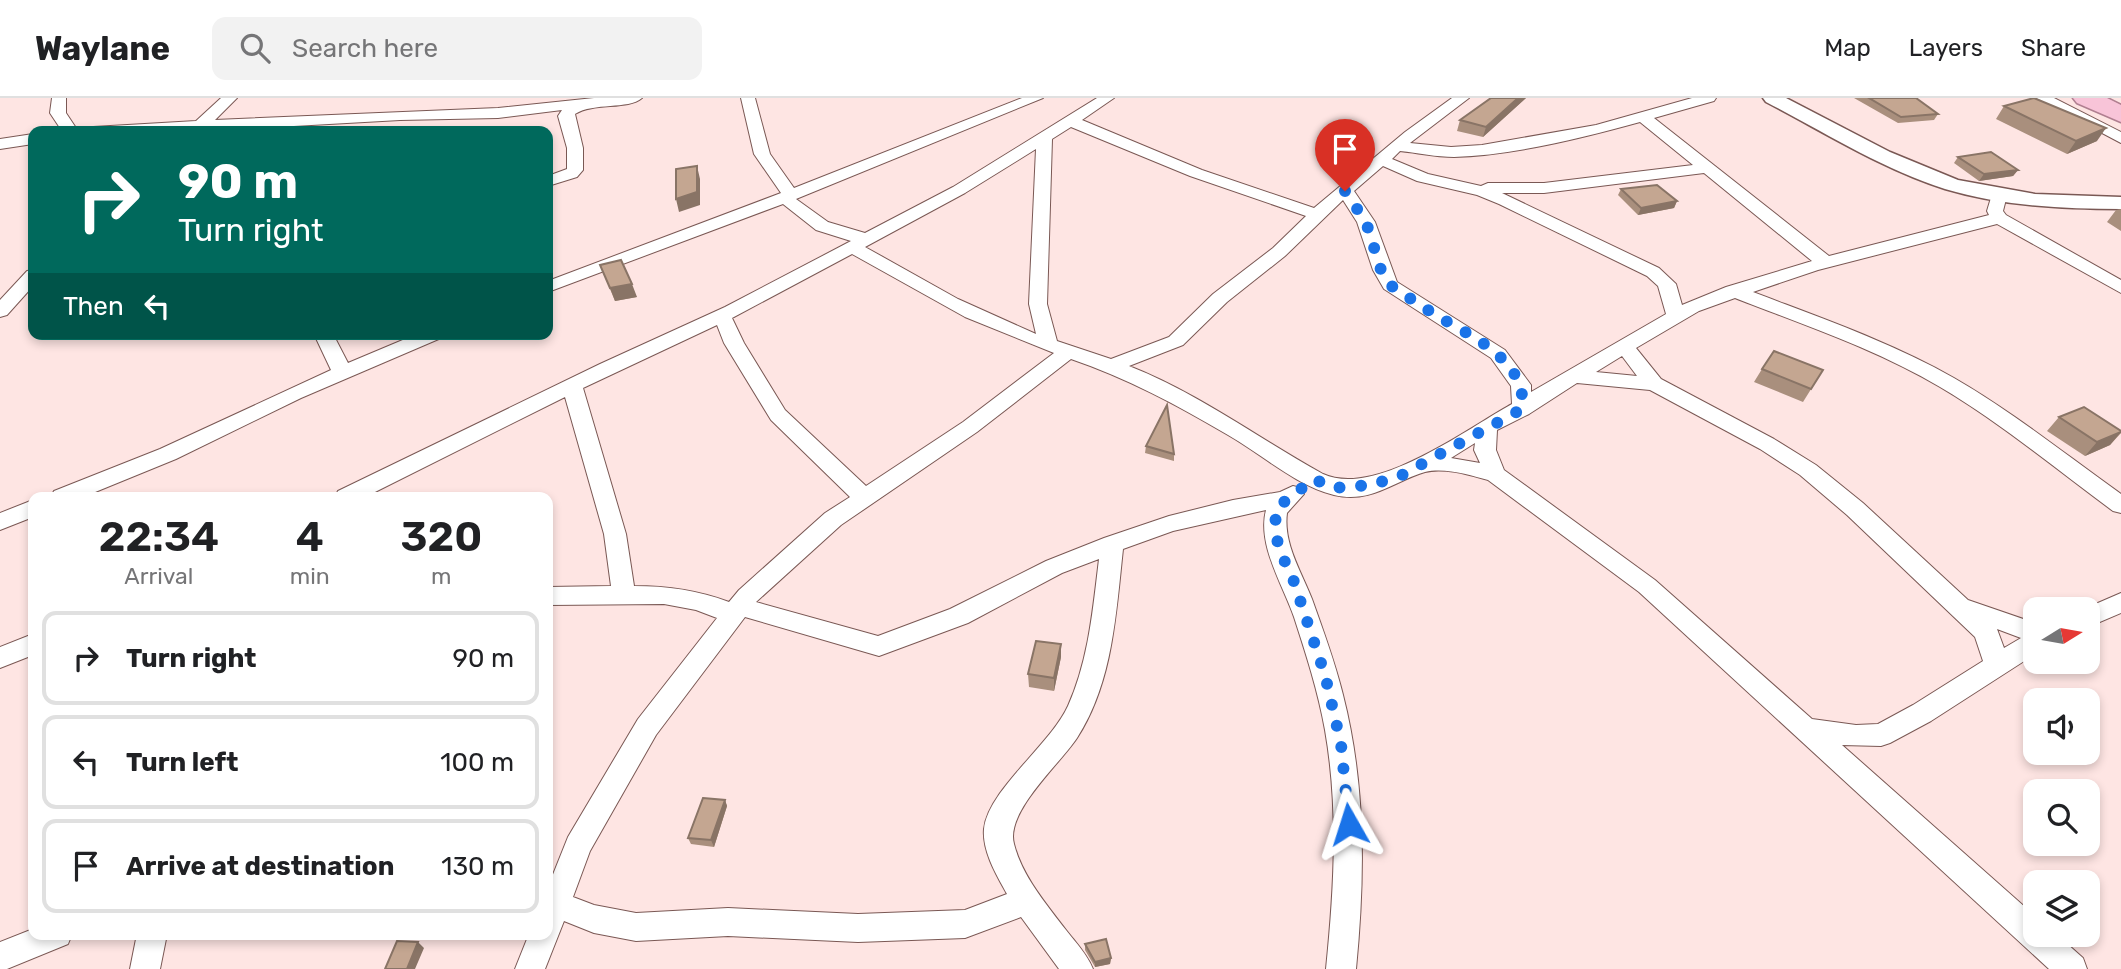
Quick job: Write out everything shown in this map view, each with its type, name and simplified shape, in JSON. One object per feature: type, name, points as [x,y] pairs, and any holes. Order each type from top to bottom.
[{"type":"highway","points":[[2086,98],[2121,114]]},
{"type":"street","points":[[59,98],[58,113],[67,126]]},
{"type":"street","points":[[200,126],[230,98]]},
{"type":"street","points":[[230,126],[380,116],[498,113],[635,98]]},
{"type":"street","points":[[748,98],[762,154],[799,213],[818,226],[860,243],[1000,325],[1167,391],[1314,479],[1334,488],[1353,489],[1371,485],[1421,464],[1522,409],[1572,376],[1676,315],[1732,291],[1826,262],[1999,218]]},
{"type":"street","points":[[553,285],[1035,98]]},
{"type":"street","points":[[356,492],[722,316],[959,190],[1107,98]]},
{"type":"street","points":[[1108,367],[1176,341],[1241,280],[1295,238],[1396,146],[1462,98]]},
{"type":"street","points":[[1396,146],[1451,152],[1482,150],[1598,129],[1709,98]]},
{"type":"street","points":[[1772,98],[1920,172],[1952,184],[1999,195],[2063,203],[2121,203]]},
{"type":"street","points":[[2043,98],[2121,138]]},
{"type":"street","points":[[356,118],[370,102]]},
{"type":"street","points":[[553,179],[575,170],[575,148],[566,117],[569,111],[582,104]]},
{"type":"street","points":[[497,126],[498,113]]},
{"type":"street","points":[[372,126],[380,116]]},
{"type":"street","points":[[1642,116],[1826,262]]},
{"type":"street","points":[[1070,121],[1218,181],[1318,215]]},
{"type":"street","points":[[1044,137],[1038,304],[1057,349]]},
{"type":"street","points":[[0,144],[28,140]]},
{"type":"street","points":[[1381,160],[1423,178],[1505,200],[1653,272],[1667,284],[1676,315]]},
{"type":"street","points":[[1464,187],[1544,188],[1708,168]]},
{"type":"street","points":[[1345,191],[1366,222],[1381,270],[1390,285],[1498,354],[1521,385],[1524,396],[1522,409]]},
{"type":"street","points":[[1999,195],[1995,211],[1999,218],[2121,288]]},
{"type":"street","points":[[0,312],[28,281]]},
{"type":"street","points":[[1732,291],[1829,327],[1937,378],[1973,399],[2120,504]]},
{"type":"street","points":[[722,316],[734,343],[778,415],[864,498]]},
{"type":"street","points":[[326,340],[343,373]]},
{"type":"street","points":[[74,492],[168,454],[294,393],[420,340]]},
{"type":"street","points":[[1624,345],[1654,384]]},
{"type":"street","points":[[553,909],[578,846],[647,727],[736,610],[832,519],[970,426],[1057,349]]},
{"type":"street","points":[[1572,376],[1654,384],[1808,470],[1986,632],[1997,665]]},
{"type":"street","points":[[572,386],[615,534],[624,597]]},
{"type":"street","points":[[1487,427],[1485,450],[1495,474]]},
{"type":"street","points":[[1421,464],[1462,466],[1495,474],[1647,586],[2072,969]]},
{"type":"street","points":[[1314,479],[1287,499],[1275,514],[1278,547],[1293,579],[1325,675],[1341,744],[1349,824],[1348,904],[1341,969]]},
{"type":"street","points":[[553,596],[676,597],[879,646],[958,616],[1054,567],[1112,544],[1169,524],[1233,508],[1287,499]]},
{"type":"street","points":[[0,522],[28,510]]},
{"type":"street","points":[[1078,969],[1044,929],[1000,849],[998,830],[1006,811],[1056,747],[1079,711],[1098,657],[1112,544]]},
{"type":"street","points":[[2100,612],[2121,602]]},
{"type":"street","points":[[1958,604],[2023,628]]},
{"type":"street","points":[[0,658],[28,646]]},
{"type":"street","points":[[1806,729],[1856,736],[1881,735],[1922,713],[2023,649]]},
{"type":"street","points":[[553,914],[636,927],[728,922],[858,928],[965,924],[1028,901]]},
{"type":"street","points":[[0,957],[42,940]]},
{"type":"street","points":[[145,969],[151,940]]},
{"type":"street","points":[[530,969],[542,940]]},
{"type":"building","points":[[1491,98],[1518,98],[1486,127],[1460,120]]},
{"type":"building","points":[[1869,98],[1916,98],[1938,114],[1901,117]]},
{"type":"building","points":[[2034,98],[2106,128],[2076,141],[2004,106]]},
{"type":"building","points":[[1991,152],[2018,170],[1984,174],[1958,157]]},
{"type":"building","points":[[697,166],[697,192],[676,199],[676,169]]},
{"type":"building","points":[[1657,185],[1677,201],[1641,208],[1621,189]]},
{"type":"building","points":[[621,260],[632,284],[610,288],[600,265]]},
{"type":"building","points":[[1774,351],[1823,370],[1811,389],[1762,369]]},
{"type":"building","points":[[1167,405],[1174,454],[1146,446]]},
{"type":"building","points":[[2084,407],[2121,432],[2097,442],[2059,417]]},
{"type":"building","points":[[1036,641],[1061,644],[1054,678],[1028,674]]},
{"type":"building","points":[[703,798],[725,800],[711,840],[688,838]]},
{"type":"building","points":[[1106,939],[1111,958],[1095,962],[1085,944]]},
{"type":"building","points":[[397,941],[418,942],[407,969],[385,969]]},
{"type":"route","points":[[1345,191],[1366,222],[1381,270],[1390,285],[1498,354],[1521,385],[1524,396],[1522,409],[1475,432],[1402,475],[1353,489],[1334,488],[1314,479],[1280,505],[1275,514],[1278,547],[1293,579],[1325,675],[1341,744],[1349,824]]}]
